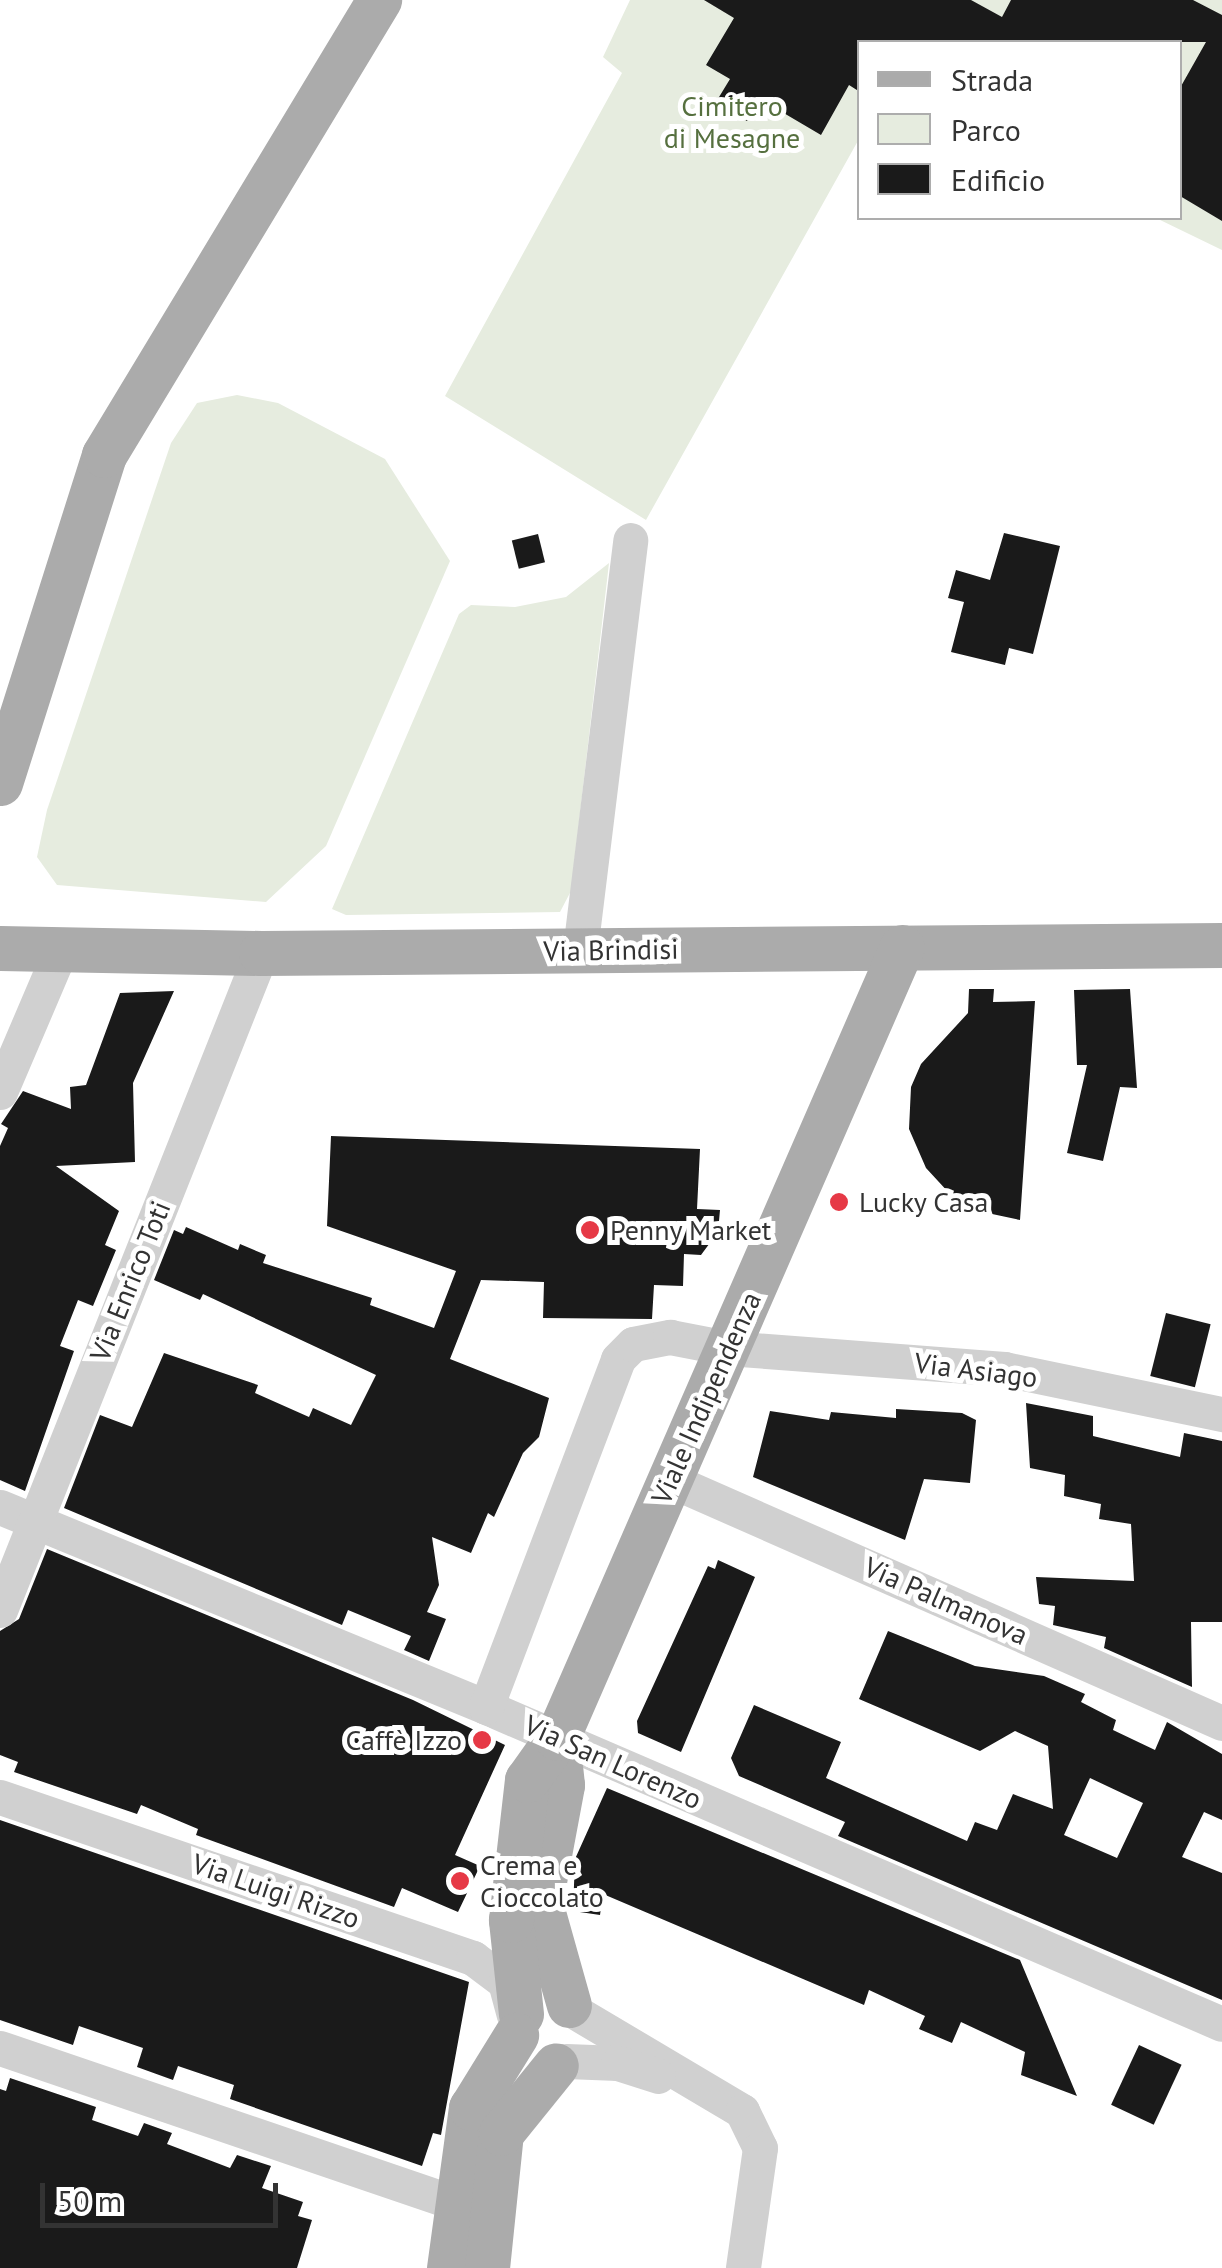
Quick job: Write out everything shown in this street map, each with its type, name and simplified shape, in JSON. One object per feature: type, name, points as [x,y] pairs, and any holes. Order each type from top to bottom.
[{"type":"main road","points":[[0,783],[104,455],[379,0]]},
{"type":"main road","name":"Via Brindisi","points":[[0,948],[262,954],[1222,945]]},
{"type":"main road","name":"Viale Indipendenza","points":[[518,2024],[511,1920],[527,1780],[557,1738],[902,947]]},
{"type":"main road","name":"Viale Indipendenza","points":[[557,1738],[562,1785],[540,1902],[573,2009]]},
{"type":"main road","points":[[449,2268],[471,2108],[518,2024],[538,2000],[573,2009],[583,2034],[501,2133],[487,2268]]},
{"type":"main road","points":[[518,2024],[534,2062],[561,2062]]},
{"type":"street","points":[[580,950],[630,540]]},
{"type":"street","points":[[0,1092],[61,949]]},
{"type":"street","name":"Via Enrico Toti","points":[[0,1610],[262,954]]},
{"type":"street","name":"Via Asiago","points":[[486,1706],[618,1359],[633,1344],[670,1336],[727,1348],[1004,1368],[1222,1414]]},
{"type":"street","name":"Via Palmanova","points":[[670,1480],[1222,1723]]},
{"type":"street","name":"Via San Lorenzo","points":[[0,1507],[486,1706],[1222,2024]]},
{"type":"street","name":"Via Luigi Rizzo","points":[[0,1797],[473,1958],[505,1982],[518,2024]]},
{"type":"street","points":[[573,2009],[742,2111],[760,2148],[743,2268]]},
{"type":"street","points":[[0,2048],[458,2204]]},
{"type":"street","points":[[561,2062],[618,2063],[712,2094]]},
{"type":"green space","name":"Cimitero di Mesagne","points":[[630,0],[1222,0],[1222,250],[1160,220],[1182,220],[1182,40],[857,40],[857,143],[646,520],[445,396],[622,73],[603,57]]},
{"type":"green space","points":[[237,395],[278,403],[385,459],[450,561],[326,846],[266,902],[57,885],[37,857],[47,810],[171,443],[197,403]]},
{"type":"green space","points":[[609,563],[571,891],[560,912],[346,915],[332,909],[459,614],[471,605],[515,607],[566,597]]},
{"type":"building","points":[[704,0],[971,0],[1002,17],[1011,0],[1193,0],[1222,15],[1222,221],[1182,197],[1182,84],[1206,42],[857,40],[857,90],[849,85],[821,135],[760,99],[747,121],[716,102],[730,79],[706,65],[734,18]]},
{"type":"building","points":[[1004,533],[1060,546],[1033,654],[1009,648],[1005,665],[951,652],[964,602],[948,598],[956,570],[990,580]]},
{"type":"building","points":[[538,534],[545,562],[519,569],[512,541]]},
{"type":"building","points":[[969,989],[994,989],[993,1002],[1035,1001],[1020,1220],[978,1211],[950,1194],[926,1168],[909,1129],[911,1087],[921,1064],[968,1013]]},
{"type":"building","points":[[1130,989],[1137,1088],[1120,1087],[1103,1161],[1067,1153],[1087,1065],[1077,1065],[1074,990]]},
{"type":"building","points":[[174,991],[133,1083],[135,1162],[56,1166],[119,1211],[105,1245],[116,1250],[93,1306],[78,1300],[60,1346],[74,1351],[25,1491],[0,1480],[0,1146],[8,1128],[1,1124],[23,1091],[71,1109],[70,1087],[86,1085],[120,993]]},
{"type":"building","points":[[331,1136],[700,1149],[697,1209],[720,1210],[718,1232],[701,1255],[684,1254],[683,1286],[654,1285],[652,1319],[543,1318],[544,1282],[481,1280],[450,1359],[549,1398],[539,1437],[523,1453],[494,1517],[488,1513],[471,1553],[432,1537],[439,1585],[427,1612],[446,1619],[429,1661],[404,1650],[411,1636],[348,1610],[342,1625],[64,1508],[100,1415],[132,1427],[164,1353],[258,1385],[255,1393],[309,1417],[313,1408],[351,1425],[376,1375],[203,1294],[200,1300],[154,1280],[174,1230],[183,1234],[186,1227],[238,1250],[240,1244],[266,1255],[263,1263],[372,1298],[370,1305],[434,1328],[456,1271],[327,1226]]},
{"type":"building","points":[[1166,1313],[1211,1324],[1195,1387],[1150,1376]]},
{"type":"building","points":[[1026,1403],[1093,1416],[1093,1436],[1180,1457],[1184,1433],[1222,1441],[1222,1622],[1191,1622],[1192,1687],[1104,1648],[1106,1637],[1053,1625],[1055,1606],[1039,1604],[1036,1577],[1134,1581],[1131,1524],[1099,1519],[1101,1504],[1064,1496],[1065,1475],[1030,1468]]},
{"type":"building","points":[[896,1409],[962,1413],[976,1420],[970,1483],[924,1479],[905,1540],[753,1477],[770,1411],[829,1420],[831,1412],[896,1418]]},
{"type":"building","points":[[47,1549],[413,1700],[505,1745],[455,1855],[480,1866],[458,1912],[402,1888],[394,1907],[196,1835],[198,1829],[141,1805],[137,1814],[14,1772],[18,1762],[0,1755],[0,1631],[19,1619]]},
{"type":"building","points":[[718,1560],[755,1577],[681,1752],[638,1733],[637,1721],[708,1566],[715,1569]]},
{"type":"building","points":[[888,1631],[975,1666],[1044,1676],[1085,1694],[1081,1702],[1116,1720],[1113,1730],[1155,1750],[1167,1722],[1222,1754],[1222,1820],[1204,1812],[1182,1857],[1222,1873],[1222,2000],[838,1836],[845,1822],[739,1776],[731,1758],[754,1705],[841,1742],[826,1778],[967,1841],[975,1822],[997,1830],[1013,1794],[1053,1809],[1048,1746],[1015,1731],[980,1751],[859,1699]],"holes":[[[1090,1778],[1143,1803],[1117,1858],[1064,1835]]]},
{"type":"building","points":[[607,1788],[1020,1960],[1077,2096],[1021,2075],[1025,2052],[961,2022],[952,2043],[919,2029],[925,2016],[869,1990],[864,2005],[603,1894],[600,1915],[573,1911],[575,1859]]},
{"type":"building","points":[[0,1820],[469,1982],[441,2135],[433,2133],[422,2166],[230,2099],[234,2085],[178,2066],[173,2080],[137,2067],[143,2048],[79,2026],[73,2045],[0,2020]]},
{"type":"building","points":[[1139,2045],[1182,2065],[1154,2125],[1111,2105]]},
{"type":"building","points":[[10,2078],[96,2107],[92,2120],[138,2136],[144,2123],[172,2133],[167,2144],[230,2168],[237,2155],[271,2166],[262,2188],[303,2202],[298,2216],[312,2220],[297,2268],[0,2268],[0,2089],[6,2091]]},
{"type":"place","name":"Lucky Casa","points":[[839,1202]]},
{"type":"place","name":"Penny Market","points":[[590,1230]]},
{"type":"place","name":"Caffè Izzo","points":[[482,1740]]},
{"type":"place","name":"Crema e Cioccolato","points":[[460,1881]]}]
